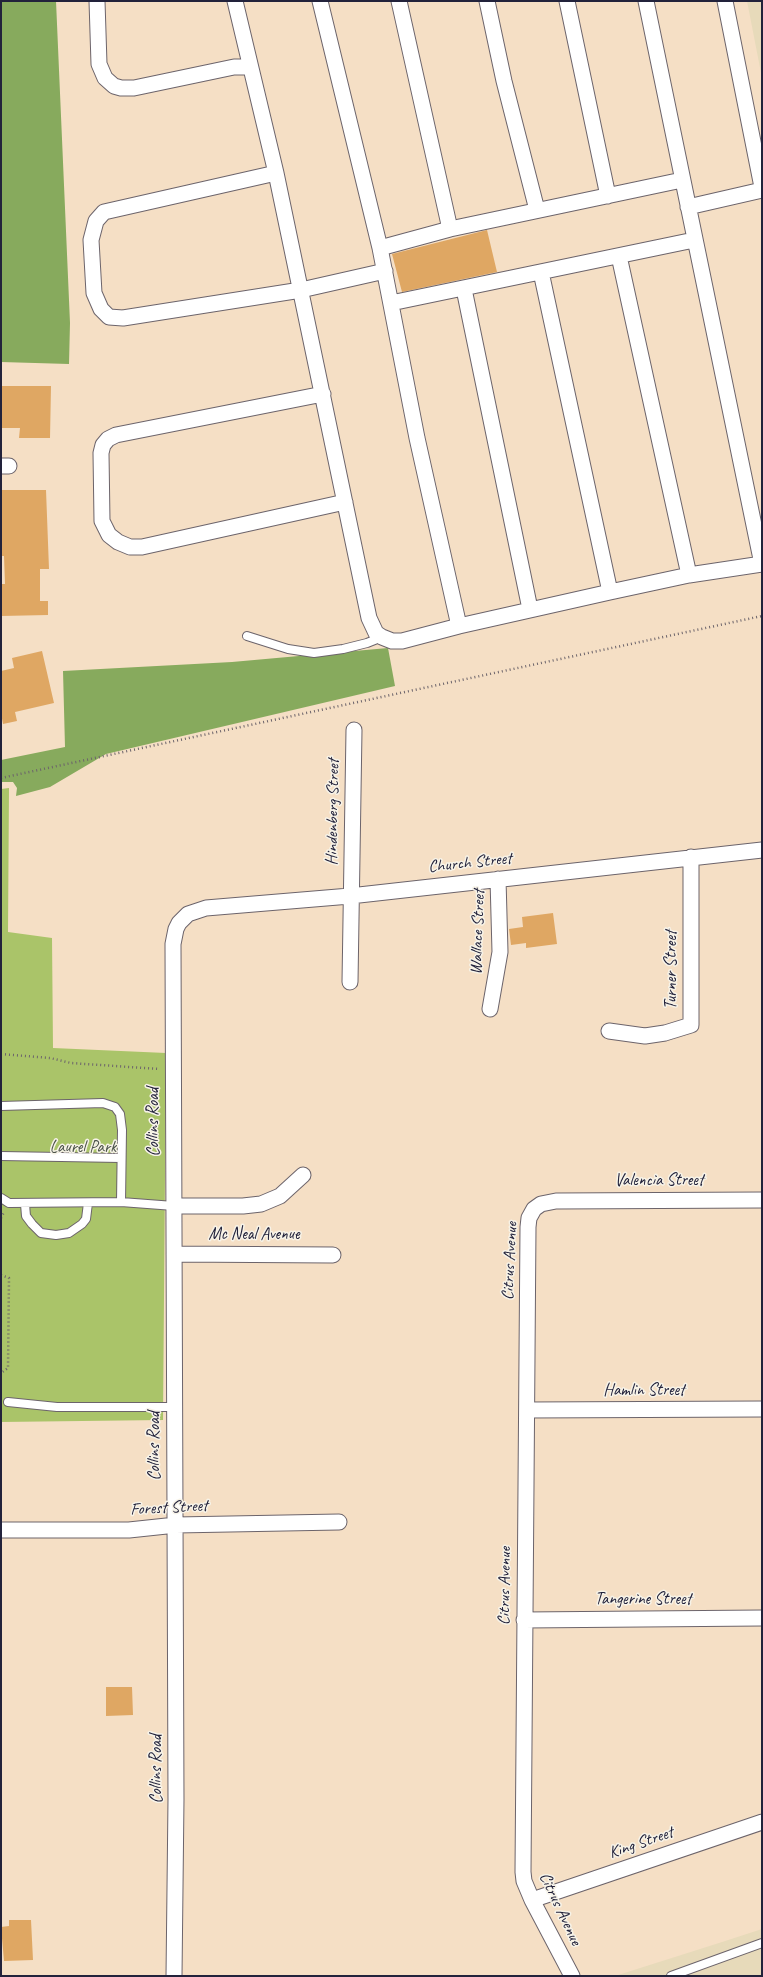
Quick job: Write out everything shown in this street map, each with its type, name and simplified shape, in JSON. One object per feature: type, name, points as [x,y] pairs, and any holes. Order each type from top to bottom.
[{"type":"street","points":[[97,1],[99,64],[105,78],[114,86],[121,88],[134,88],[234,67],[250,67]]},
{"type":"street","points":[[235,1],[276,173],[369,618],[376,633],[392,641],[402,641],[530,609],[689,575],[762,564],[694,240],[646,1]]},
{"type":"street","points":[[320,1],[385,270],[417,438],[459,626]]},
{"type":"street","points":[[399,1],[450,229]]},
{"type":"street","points":[[487,1],[504,81],[537,210]]},
{"type":"street","points":[[567,1],[608,196]]},
{"type":"street","points":[[688,207],[762,188],[725,1]]},
{"type":"street","points":[[276,173],[104,212],[96,220],[92,233],[95,298],[104,313],[109,317],[119,319],[301,290],[385,270]]},
{"type":"street","points":[[380,248],[450,229],[682,180]]},
{"type":"street","points":[[391,303],[694,240]]},
{"type":"street","points":[[619,256],[689,575]]},
{"type":"street","points":[[541,272],[610,592]]},
{"type":"street","points":[[464,289],[530,609]]},
{"type":"street","points":[[323,394],[116,435],[108,439],[103,445],[101,453],[102,521],[109,535],[118,542],[130,547],[142,547],[345,502]]},
{"type":"street","name":"Hindenberg Street","points":[[350,982],[350,896],[354,730]]},
{"type":"street","name":"Church Street","points":[[184,918],[193,911],[206,908],[350,896],[762,850]]},
{"type":"street","name":"Turner Street","points":[[609,1031],[645,1036],[665,1033],[691,1025],[691,857]]},
{"type":"street","name":"Wallace Street","points":[[490,1009],[500,952],[498,879]]},
{"type":"street","name":"Collins Road","points":[[174,1976],[176,1799],[176,1525],[174,1407],[173,944],[176,930],[184,918]]},
{"type":"street","points":[[174,1206],[243,1206],[262,1204],[280,1196],[303,1175]]},
{"type":"street","name":"Valencia Street","points":[[556,1201],[762,1200]]},
{"type":"street","name":"Citrus Avenue","points":[[556,1201],[541,1204],[534,1209],[529,1218],[528,1227],[523,1872],[524,1881],[532,1900],[572,1976]]},
{"type":"street","name":"Mc Neal Avenue","points":[[174,1254],[333,1255]]},
{"type":"street","name":"Hamlin Street","points":[[526,1410],[762,1409]]},
{"type":"street","name":"Forest Street","points":[[1,1530],[129,1530],[176,1525],[339,1522]]},
{"type":"street","name":"Tangerine Street","points":[[524,1620],[762,1618]]},
{"type":"street","name":"King Street","points":[[532,1900],[762,1822]]},
{"type":"lane","points":[[247,636],[288,649],[314,653],[355,646],[382,637]]},
{"type":"lane","points":[[1,1106],[103,1103],[115,1107],[120,1114],[122,1130],[120,1202]]},
{"type":"lane","points":[[1,1156],[121,1158]]},
{"type":"lane","points":[[1,1198],[9,1203],[25,1204],[120,1202],[174,1206]]},
{"type":"lane","points":[[25,1204],[26,1216],[32,1224],[41,1233],[56,1236],[69,1233],[82,1224],[86,1219],[88,1203]]},
{"type":"lane","points":[[8,1402],[57,1407],[174,1407]]},
{"type":"lane","points":[[671,1976],[762,1943]]},
{"type":"path","points":[[1,778],[762,616]]},
{"type":"path","points":[[1,1054],[50,1058],[71,1063],[173,1068]]},
{"type":"path","points":[[1,1275],[10,1278],[8,1368],[1,1374]]},
{"type":"shaded area","points":[[747,1],[762,1],[762,78]]},
{"type":"shaded area","points":[[762,1929],[762,1976],[615,1976],[719,1943]]},
{"type":"green space","points":[[1,1],[56,1],[70,323],[69,364],[1,362]]},
{"type":"green space","points":[[388,648],[395,686],[106,754],[50,787],[16,796],[17,788],[13,782],[1,782],[1,760],[65,747],[63,671],[232,662]]},
{"type":"green space","name":"Laurel Park","points":[[9,788],[8,932],[52,938],[53,1048],[166,1053],[163,1420],[1,1422],[1,789]]},
{"type":"building","points":[[487,230],[497,272],[402,292],[392,254]]},
{"type":"building","points":[[1,386],[51,386],[50,438],[19,438],[20,428],[1,428]]},
{"type":"building","points":[[1,490],[46,490],[49,569],[40,569],[40,601],[48,601],[48,615],[1,616],[1,584],[5,584],[4,556],[1,556]]},
{"type":"building","points":[[42,651],[54,703],[15,712],[17,721],[3,724],[1,713],[1,671],[14,668],[12,658]]},
{"type":"building","points":[[553,913],[557,944],[526,948],[526,943],[511,945],[509,929],[523,927],[522,917]]},
{"type":"building","points":[[106,1687],[132,1687],[133,1715],[106,1716]]},
{"type":"building","points":[[9,1920],[31,1920],[33,1960],[4,1961],[1,1927],[9,1926]]}]
